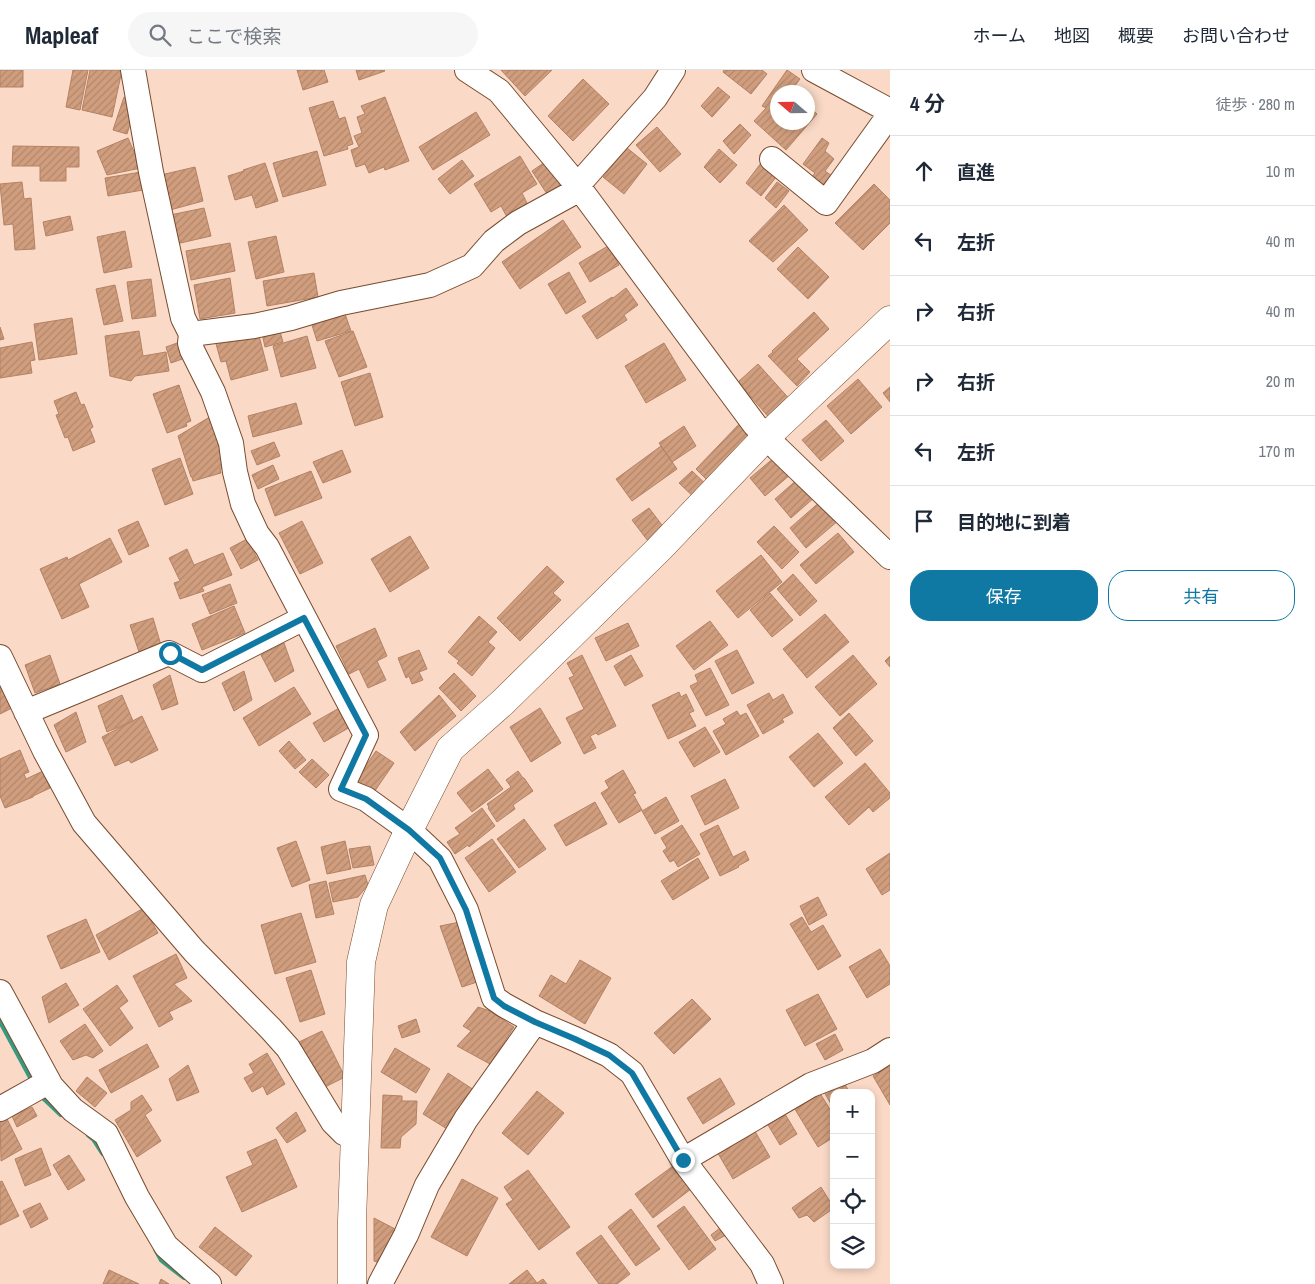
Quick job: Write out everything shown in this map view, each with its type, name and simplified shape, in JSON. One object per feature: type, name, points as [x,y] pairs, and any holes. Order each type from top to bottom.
[{"type":"street","points":[[133,70],[152,172],[183,318],[191,334],[190,343],[192,350],[213,392],[230,443],[243,504],[257,534],[267,547],[366,735],[341,789],[366,799],[409,830],[440,858],[466,910],[494,998],[504,1006],[535,1022],[609,1055],[632,1073],[683,1160],[762,1264],[771,1284]]},
{"type":"street","points":[[466,70],[499,91],[577,185],[750,417],[890,557]]},
{"type":"street","points":[[191,334],[254,326],[341,304],[430,285],[472,266],[494,241],[518,223],[570,194],[655,98],[673,70]]},
{"type":"street","points":[[772,158],[826,203],[890,112],[814,70]]},
{"type":"street","points":[[352,1284],[352,1221],[361,962],[374,905],[450,749],[502,703],[659,549],[767,436],[890,320]]},
{"type":"street","points":[[26,712],[170,653],[202,670],[304,618]]},
{"type":"street","points":[[0,657],[45,752],[84,823],[194,951],[288,1048],[333,1122],[344,1133],[355,1138]]},
{"type":"street","points":[[0,992],[48,1082],[74,1110],[106,1134],[137,1197],[166,1246],[209,1284]]},
{"type":"street","points":[[380,1284],[406,1235],[428,1186],[466,1119],[535,1022]]},
{"type":"street","points":[[683,1160],[811,1086],[873,1061],[890,1050]]},
{"type":"street","points":[[0,1109],[48,1082]]},
{"type":"building","points":[[0,70],[23,70],[23,87],[0,87]]},
{"type":"building","points":[[73,70],[88,70],[80,110],[66,107]]},
{"type":"building","points":[[90,70],[122,70],[112,117],[82,110]]},
{"type":"building","points":[[297,70],[324,70],[328,82],[303,90]]},
{"type":"building","points":[[356,70],[384,70],[385,71],[359,80]]},
{"type":"building","points":[[501,70],[552,70],[525,96]]},
{"type":"building","points":[[724,70],[762,70],[767,74],[751,94],[723,72]]},
{"type":"building","points":[[787,70],[800,79],[796,85],[777,85]]},
{"type":"building","points":[[583,79],[609,104],[573,141],[548,116]]},
{"type":"building","points":[[718,87],[730,97],[712,117],[701,106]]},
{"type":"building","points":[[770,94],[770,130],[803,130],[786,150],[754,121],[766,108],[762,106]]},
{"type":"building","points":[[124,97],[137,102],[127,134],[113,130]]},
{"type":"building","points":[[385,97],[409,161],[385,170],[384,167],[369,173],[365,164],[356,167],[351,150],[359,147],[354,136],[362,133],[357,117],[365,114],[361,106]]},
{"type":"building","points":[[333,101],[339,119],[345,117],[353,144],[347,146],[348,149],[324,156],[309,108]]},
{"type":"building","points":[[476,112],[490,135],[433,170],[419,147]]},
{"type":"building","points":[[740,124],[751,135],[734,154],[723,141]]},
{"type":"building","points":[[657,127],[681,154],[660,172],[636,145]]},
{"type":"building","points":[[128,138],[141,168],[107,175],[97,151]]},
{"type":"building","points":[[822,138],[829,143],[825,151],[834,159],[825,171],[832,176],[823,187],[811,178],[815,173],[803,164]]},
{"type":"building","points":[[13,146],[79,147],[79,167],[66,167],[66,181],[40,181],[40,166],[12,166]]},
{"type":"building","points":[[627,148],[647,164],[624,194],[603,177]]},
{"type":"building","points":[[719,149],[737,165],[720,183],[704,167]]},
{"type":"building","points":[[317,151],[326,185],[283,197],[273,163]]},
{"type":"building","points":[[520,156],[537,184],[522,193],[528,205],[507,217],[501,206],[491,212],[474,184]]},
{"type":"building","points":[[462,160],[474,176],[450,194],[438,179]]},
{"type":"building","points":[[545,162],[562,188],[549,197],[532,171]]},
{"type":"building","points":[[265,163],[278,201],[256,208],[252,195],[235,200],[228,176]]},
{"type":"building","points":[[761,163],[777,176],[761,196],[746,183]]},
{"type":"building","points":[[195,167],[203,201],[170,210],[161,175]]},
{"type":"building","points":[[141,172],[143,190],[108,196],[105,178]]},
{"type":"building","points":[[22,182],[24,199],[31,198],[35,249],[15,250],[13,224],[4,225],[0,184]]},
{"type":"building","points":[[777,182],[789,191],[776,208],[765,198]]},
{"type":"building","points":[[874,184],[890,200],[890,223],[863,250],[835,223]]},
{"type":"building","points":[[784,205],[808,230],[773,262],[749,241]]},
{"type":"building","points":[[204,208],[211,236],[176,244],[170,215]]},
{"type":"building","points":[[70,216],[73,230],[46,236],[43,222]]},
{"type":"building","points":[[563,220],[581,247],[520,289],[502,262]]},
{"type":"building","points":[[125,231],[132,267],[104,273],[97,237]]},
{"type":"building","points":[[276,236],[284,272],[256,279],[248,242]]},
{"type":"building","points":[[230,243],[235,271],[191,280],[186,251]]},
{"type":"building","points":[[608,246],[619,265],[590,282],[579,263]]},
{"type":"building","points":[[798,247],[829,277],[808,299],[777,269]]},
{"type":"building","points":[[569,272],[586,302],[566,314],[548,284]]},
{"type":"building","points":[[314,273],[318,297],[267,306],[263,281]]},
{"type":"building","points":[[230,278],[235,313],[200,319],[194,285]]},
{"type":"building","points":[[151,279],[156,316],[132,319],[127,282]]},
{"type":"building","points":[[115,285],[123,321],[104,325],[96,289]]},
{"type":"building","points":[[626,288],[638,305],[624,315],[627,320],[597,339],[582,316]]},
{"type":"building","points":[[344,311],[351,331],[317,341],[311,322]]},
{"type":"building","points":[[814,312],[829,329],[797,359],[810,372],[797,386],[768,356]]},
{"type":"building","points":[[72,318],[77,354],[39,360],[34,324]]},
{"type":"building","points":[[278,325],[283,342],[265,347],[261,329]]},
{"type":"building","points":[[0,327],[4,339],[0,340]]},
{"type":"building","points":[[257,328],[268,370],[231,380],[226,361],[221,362],[215,340]]},
{"type":"building","points":[[139,331],[143,356],[166,352],[169,371],[135,376],[131,381],[110,376],[105,336]]},
{"type":"building","points":[[353,331],[367,367],[339,377],[325,341]]},
{"type":"building","points":[[307,336],[316,368],[281,377],[273,346]]},
{"type":"building","points":[[32,342],[35,360],[30,361],[32,373],[0,378],[0,348]]},
{"type":"building","points":[[180,342],[185,358],[171,363],[166,347]]},
{"type":"building","points":[[664,343],[686,380],[646,403],[625,366]]},
{"type":"building","points":[[758,364],[793,403],[772,421],[738,382]]},
{"type":"building","points":[[370,373],[383,417],[355,426],[341,382]]},
{"type":"building","points":[[858,379],[882,407],[851,434],[827,406]]},
{"type":"building","points":[[179,385],[191,421],[186,423],[187,426],[167,433],[153,394]]},
{"type":"building","points":[[890,387],[890,402],[883,393]]},
{"type":"building","points":[[76,392],[81,405],[84,404],[93,427],[90,429],[95,442],[73,451],[68,437],[65,438],[56,415],[59,414],[54,401]]},
{"type":"building","points":[[296,403],[302,424],[253,437],[248,416]]},
{"type":"building","points":[[213,415],[228,467],[220,469],[221,473],[193,481],[178,436]]},
{"type":"building","points":[[826,420],[844,441],[821,461],[802,440]]},
{"type":"building","points":[[742,421],[759,439],[713,486],[696,469]]},
{"type":"building","points":[[684,426],[696,446],[672,462],[659,443]]},
{"type":"building","points":[[274,442],[280,456],[257,465],[251,451]]},
{"type":"building","points":[[661,446],[677,469],[632,501],[616,479]]},
{"type":"building","points":[[342,450],[351,472],[323,483],[313,462]]},
{"type":"building","points":[[775,457],[790,475],[765,496],[750,478]]},
{"type":"building","points":[[180,458],[193,494],[165,505],[152,469]]},
{"type":"building","points":[[273,465],[279,479],[258,489],[252,475]]},
{"type":"building","points":[[311,471],[322,498],[275,516],[265,489]]},
{"type":"building","points":[[692,471],[711,489],[699,502],[679,483]]},
{"type":"building","points":[[799,478],[815,497],[791,518],[775,499]]},
{"type":"building","points":[[822,500],[839,520],[806,548],[790,528]]},
{"type":"building","points":[[649,508],[665,529],[648,541],[632,520]]},
{"type":"building","points":[[138,521],[149,546],[129,555],[118,530]]},
{"type":"building","points":[[302,521],[323,563],[300,574],[279,533]]},
{"type":"building","points":[[774,526],[799,552],[782,569],[757,542]]},
{"type":"building","points":[[838,533],[854,552],[816,584],[800,565]]},
{"type":"building","points":[[410,536],[429,568],[390,592],[371,559]]},
{"type":"building","points":[[110,538],[122,562],[79,584],[89,607],[62,619],[40,569],[67,557],[68,560]]},
{"type":"building","points":[[247,539],[258,560],[241,569],[230,548]]},
{"type":"building","points":[[187,549],[194,565],[223,553],[232,575],[202,587],[204,591],[180,599],[174,583],[180,581],[169,558]]},
{"type":"building","points":[[761,555],[782,582],[738,618],[716,591]]},
{"type":"building","points":[[547,566],[564,582],[553,593],[561,600],[520,641],[497,618]]},
{"type":"building","points":[[793,574],[817,601],[800,616],[777,589]]},
{"type":"building","points":[[230,584],[237,603],[210,614],[202,595]]},
{"type":"building","points":[[770,593],[793,620],[772,637],[750,610]]},
{"type":"building","points":[[234,606],[245,633],[202,650],[192,624]]},
{"type":"building","points":[[825,614],[849,642],[807,678],[783,649]]},
{"type":"building","points":[[479,616],[497,632],[488,642],[495,648],[472,676],[448,652]]},
{"type":"building","points":[[153,618],[163,652],[140,655],[130,625]]},
{"type":"building","points":[[710,621],[728,645],[694,670],[676,646]]},
{"type":"building","points":[[628,623],[639,646],[606,661],[595,638]]},
{"type":"building","points":[[375,628],[387,656],[377,661],[386,680],[368,688],[359,669],[349,674],[336,646]]},
{"type":"building","points":[[284,643],[294,671],[275,682],[261,655]]},
{"type":"building","points":[[419,650],[427,669],[419,672],[423,680],[412,684],[409,676],[406,678],[398,658]]},
{"type":"building","points":[[737,650],[754,683],[732,694],[715,661]]},
{"type":"building","points":[[50,655],[60,684],[35,693],[25,665]]},
{"type":"building","points":[[582,655],[616,726],[598,735],[596,733],[590,736],[596,748],[584,754],[566,718],[584,709],[569,678],[574,676],[567,663]]},
{"type":"building","points":[[631,655],[643,676],[625,686],[614,666]]},
{"type":"building","points":[[853,655],[877,684],[840,716],[815,687]]},
{"type":"building","points":[[890,656],[890,667],[885,661]]},
{"type":"building","points":[[710,668],[729,705],[706,716],[690,686],[698,682],[695,675]]},
{"type":"building","points":[[244,671],[252,700],[234,711],[222,683]]},
{"type":"building","points":[[454,673],[476,696],[461,711],[439,688]]},
{"type":"building","points":[[170,675],[178,704],[162,710],[153,685]]},
{"type":"building","points":[[0,683],[12,708],[0,714]]},
{"type":"building","points":[[294,687],[311,714],[259,746],[243,718]]},
{"type":"building","points":[[679,692],[681,697],[686,694],[694,711],[689,713],[696,726],[668,739],[652,705]]},
{"type":"building","points":[[769,693],[773,700],[783,694],[793,713],[782,719],[784,722],[763,734],[747,705]]},
{"type":"building","points":[[122,695],[133,721],[107,732],[98,706]]},
{"type":"building","points":[[439,695],[456,716],[415,751],[400,732]]},
{"type":"building","points":[[341,707],[352,726],[324,742],[313,723]]},
{"type":"building","points":[[540,708],[561,743],[531,762],[510,727]]},
{"type":"building","points":[[737,711],[740,716],[746,713],[759,736],[726,755],[713,731],[726,724],[723,719]]},
{"type":"building","points":[[76,712],[86,742],[66,752],[54,725]]},
{"type":"building","points":[[849,713],[873,741],[856,756],[833,728]]},
{"type":"building","points":[[142,716],[158,750],[131,763],[129,760],[115,766],[102,737]]},
{"type":"building","points":[[705,727],[720,752],[694,767],[679,742]]},
{"type":"building","points":[[818,733],[843,763],[814,787],[789,757]]},
{"type":"building","points":[[289,741],[306,760],[295,769],[279,751]]},
{"type":"building","points":[[20,750],[29,772],[24,774],[26,779],[43,771],[50,788],[5,808],[0,796],[0,759]]},
{"type":"building","points":[[376,751],[394,763],[370,798],[352,786]]},
{"type":"building","points":[[312,759],[329,775],[316,788],[299,772]]},
{"type":"building","points":[[865,763],[890,793],[890,798],[873,812],[869,807],[849,825],[825,797]]},
{"type":"building","points":[[488,769],[503,789],[472,812],[457,793]]},
{"type":"building","points":[[623,770],[636,793],[633,794],[642,810],[619,823],[601,793],[609,788],[605,781]]},
{"type":"building","points":[[518,771],[533,791],[513,805],[515,809],[497,822],[487,804],[511,787],[506,780]]},
{"type":"building","points":[[725,779],[739,808],[705,825],[691,796]]},
{"type":"building","points":[[666,797],[679,821],[655,834],[642,811]]},
{"type":"building","points":[[595,802],[607,824],[566,846],[554,825]]},
{"type":"building","points":[[482,808],[495,826],[469,847],[468,845],[455,854],[447,842],[460,834],[455,828]]},
{"type":"building","points":[[524,819],[546,849],[519,868],[497,839]]},
{"type":"building","points":[[682,825],[700,854],[678,867],[674,860],[670,862],[663,851],[667,848],[661,838]]},
{"type":"building","points":[[718,825],[733,857],[745,851],[749,860],[720,876],[700,834]]},
{"type":"building","points":[[492,839],[516,872],[489,892],[465,858]]},
{"type":"building","points":[[296,841],[310,880],[292,887],[277,848]]},
{"type":"building","points":[[345,841],[351,869],[327,874],[321,847]]},
{"type":"building","points":[[370,846],[374,865],[353,868],[349,849]]},
{"type":"building","points":[[890,853],[890,890],[882,895],[866,869]]},
{"type":"building","points":[[698,858],[709,878],[673,900],[661,881]]},
{"type":"building","points":[[365,875],[368,885],[358,897],[333,902],[329,883]]},
{"type":"building","points":[[326,881],[334,914],[316,918],[309,885]]},
{"type":"building","points":[[818,897],[827,915],[809,925],[800,906]]},
{"type":"building","points":[[144,908],[158,933],[109,960],[96,935]]},
{"type":"building","points":[[301,913],[316,962],[275,974],[261,925]]},
{"type":"building","points":[[802,917],[811,932],[823,925],[841,956],[818,970],[790,924]]},
{"type":"building","points":[[86,919],[100,952],[61,969],[47,936]]},
{"type":"building","points":[[460,922],[480,981],[462,987],[440,926]]},
{"type":"building","points":[[880,949],[890,966],[890,984],[867,998],[849,967]]},
{"type":"building","points":[[176,954],[187,978],[174,984],[192,1001],[169,1012],[173,1019],[159,1027],[133,976]]},
{"type":"building","points":[[580,960],[611,978],[585,1024],[539,996],[551,975],[566,984]]},
{"type":"building","points":[[311,970],[325,1014],[300,1022],[286,978]]},
{"type":"building","points":[[66,983],[79,1005],[49,1023],[42,997]]},
{"type":"building","points":[[117,985],[128,1001],[119,1008],[133,1028],[110,1046],[83,1009]]},
{"type":"building","points":[[818,994],[837,1029],[805,1046],[786,1010]]},
{"type":"building","points":[[692,999],[711,1019],[674,1054],[654,1033]]},
{"type":"building","points":[[478,1007],[490,1011],[514,1027],[490,1064],[457,1046],[471,1031],[463,1026]]},
{"type":"building","points":[[416,1019],[420,1032],[402,1038],[398,1026]]},
{"type":"building","points":[[85,1024],[103,1051],[93,1058],[86,1055],[73,1060],[60,1041]]},
{"type":"building","points":[[322,1031],[345,1077],[325,1087],[299,1042]]},
{"type":"building","points":[[835,1034],[843,1050],[825,1060],[816,1044]]},
{"type":"building","points":[[147,1044],[159,1067],[111,1093],[99,1070]]},
{"type":"building","points":[[395,1048],[430,1069],[416,1093],[381,1072]]},
{"type":"building","points":[[267,1053],[285,1084],[267,1095],[263,1086],[252,1092],[244,1078],[254,1073],[249,1064]]},
{"type":"building","points":[[188,1065],[199,1092],[177,1101],[169,1079]]},
{"type":"building","points":[[890,1066],[890,1105],[873,1076]]},
{"type":"building","points":[[448,1073],[477,1092],[452,1132],[423,1114]]},
{"type":"building","points":[[840,1076],[848,1089],[830,1089],[830,1102],[821,1087]]},
{"type":"building","points":[[87,1077],[107,1093],[95,1107],[76,1091]]},
{"type":"building","points":[[720,1078],[735,1104],[703,1124],[687,1098]]},
{"type":"building","points":[[818,1090],[830,1110],[830,1140],[818,1147],[793,1106]]},
{"type":"building","points":[[537,1091],[564,1113],[528,1155],[502,1133]]},
{"type":"building","points":[[142,1095],[152,1110],[145,1115],[161,1141],[137,1157],[115,1120],[131,1110],[131,1102]]},
{"type":"building","points":[[383,1095],[402,1096],[402,1101],[417,1101],[416,1124],[401,1137],[400,1148],[381,1148]]},
{"type":"building","points":[[32,1107],[37,1116],[17,1127],[12,1116]]},
{"type":"building","points":[[782,1109],[797,1134],[780,1145],[765,1120]]},
{"type":"building","points":[[296,1112],[306,1131],[287,1143],[276,1128]]},
{"type":"building","points":[[7,1119],[22,1149],[1,1161],[0,1123]]},
{"type":"building","points":[[753,1128],[770,1157],[733,1179],[716,1150]]},
{"type":"building","points":[[276,1139],[297,1187],[242,1212],[226,1177],[253,1165],[247,1152]]},
{"type":"building","points":[[41,1148],[51,1175],[25,1186],[15,1159]]},
{"type":"building","points":[[69,1155],[85,1180],[68,1190],[53,1165]]},
{"type":"building","points":[[673,1166],[691,1189],[653,1218],[635,1194]]},
{"type":"building","points":[[528,1170],[570,1227],[539,1250],[506,1204],[513,1200],[504,1187]]},
{"type":"building","points":[[462,1179],[498,1198],[467,1256],[431,1237]]},
{"type":"building","points":[[2,1181],[19,1216],[0,1225],[0,1182]]},
{"type":"building","points":[[821,1187],[830,1202],[830,1211],[814,1222],[807,1215],[799,1218],[792,1208]]},
{"type":"building","points":[[40,1203],[48,1219],[31,1228],[23,1211]]},
{"type":"building","points":[[684,1206],[716,1249],[689,1270],[657,1226]]},
{"type":"building","points":[[631,1209],[660,1249],[636,1266],[608,1227]]},
{"type":"building","points":[[374,1218],[397,1230],[380,1263],[374,1261]]},
{"type":"building","points":[[215,1227],[252,1256],[236,1276],[199,1247]]},
{"type":"building","points":[[720,1228],[726,1235],[715,1241],[711,1235]]},
{"type":"building","points":[[601,1235],[630,1274],[617,1284],[599,1284],[576,1253]]},
{"type":"building","points":[[109,1270],[139,1284],[103,1284]]},
{"type":"building","points":[[527,1270],[537,1283],[543,1279],[547,1284],[509,1284]]},
{"type":"building","points":[[161,1279],[169,1284],[159,1284]]},
{"type":"waterway","points":[[0,1020],[40,1094],[61,1114]]},
{"type":"waterway","points":[[89,1135],[103,1153]]},
{"type":"waterway","points":[[156,1249],[162,1260],[184,1277]]},
{"type":"route","points":[[170,653],[202,670],[304,618],[366,735],[341,789],[366,799],[409,830],[440,858],[466,910],[494,998],[504,1006],[535,1022],[609,1055],[632,1073],[683,1160]]}]
